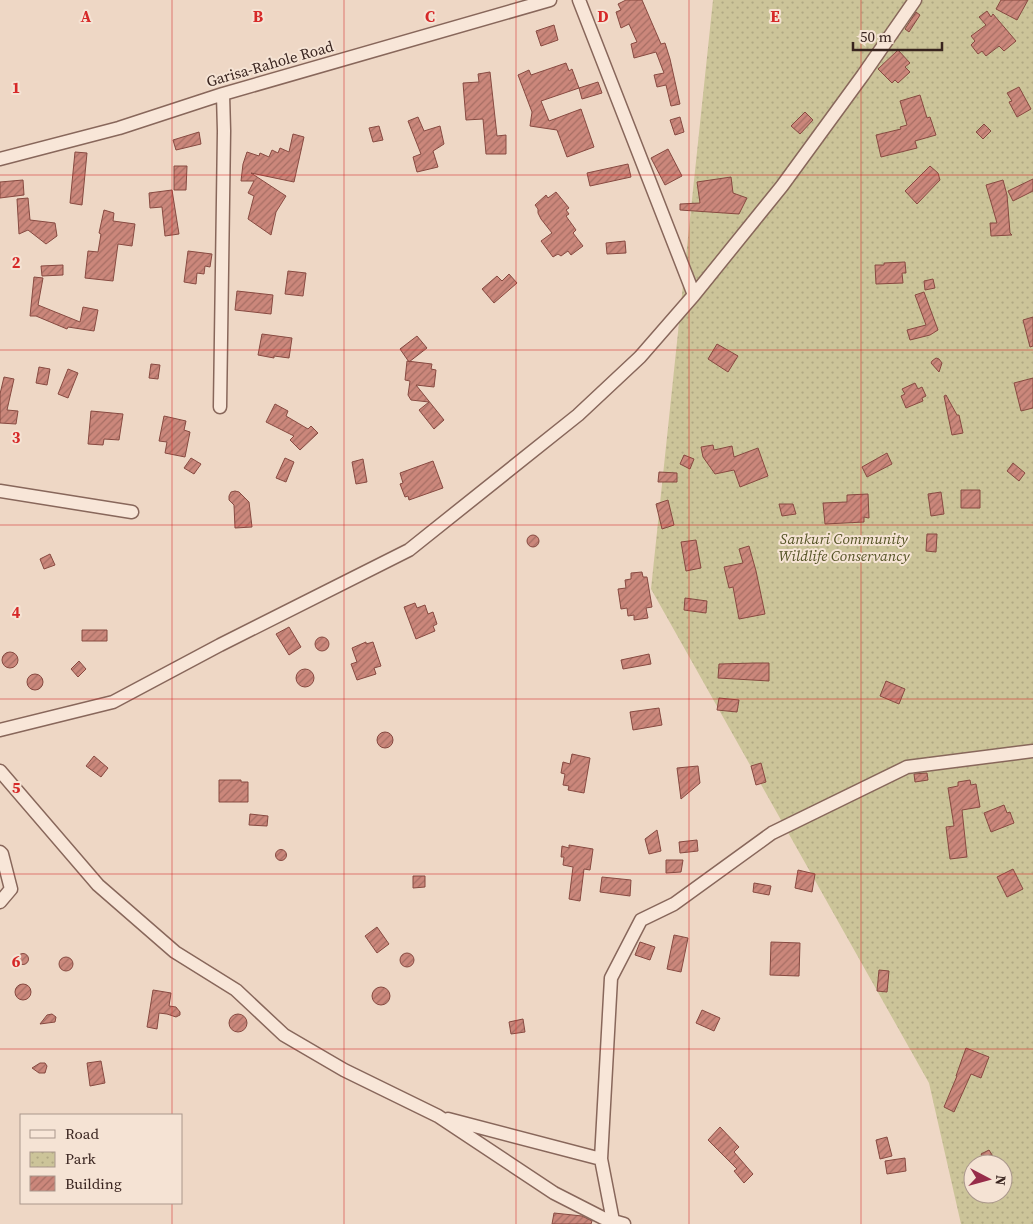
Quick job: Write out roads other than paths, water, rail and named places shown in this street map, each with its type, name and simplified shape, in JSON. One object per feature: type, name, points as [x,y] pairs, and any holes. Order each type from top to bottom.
[{"type":"street","name":"Garisa-Rahole Road","points":[[0,159],[119,128],[222,94],[550,0]]},
{"type":"street","points":[[579,0],[694,295]]},
{"type":"street","points":[[0,730],[113,702],[220,645],[409,550],[578,415],[640,357],[694,295],[782,186],[915,0]]},
{"type":"street","points":[[220,407],[224,200],[222,94]]},
{"type":"street","points":[[0,490],[132,512]]},
{"type":"street","points":[[618,1223],[601,1159],[611,978],[641,920],[674,904],[772,832],[907,767],[1033,751]]},
{"type":"street","points":[[0,771],[98,885],[175,952],[236,990],[284,1035],[344,1070],[438,1116],[554,1193],[603,1218],[618,1223]]},
{"type":"street","points":[[0,852],[11,889],[0,902]]},
{"type":"street","points":[[438,1116],[601,1159]]},
{"type":"park label","name":"Sankuri Community Wildlife Conservancy","points":[[844,548]]}]
